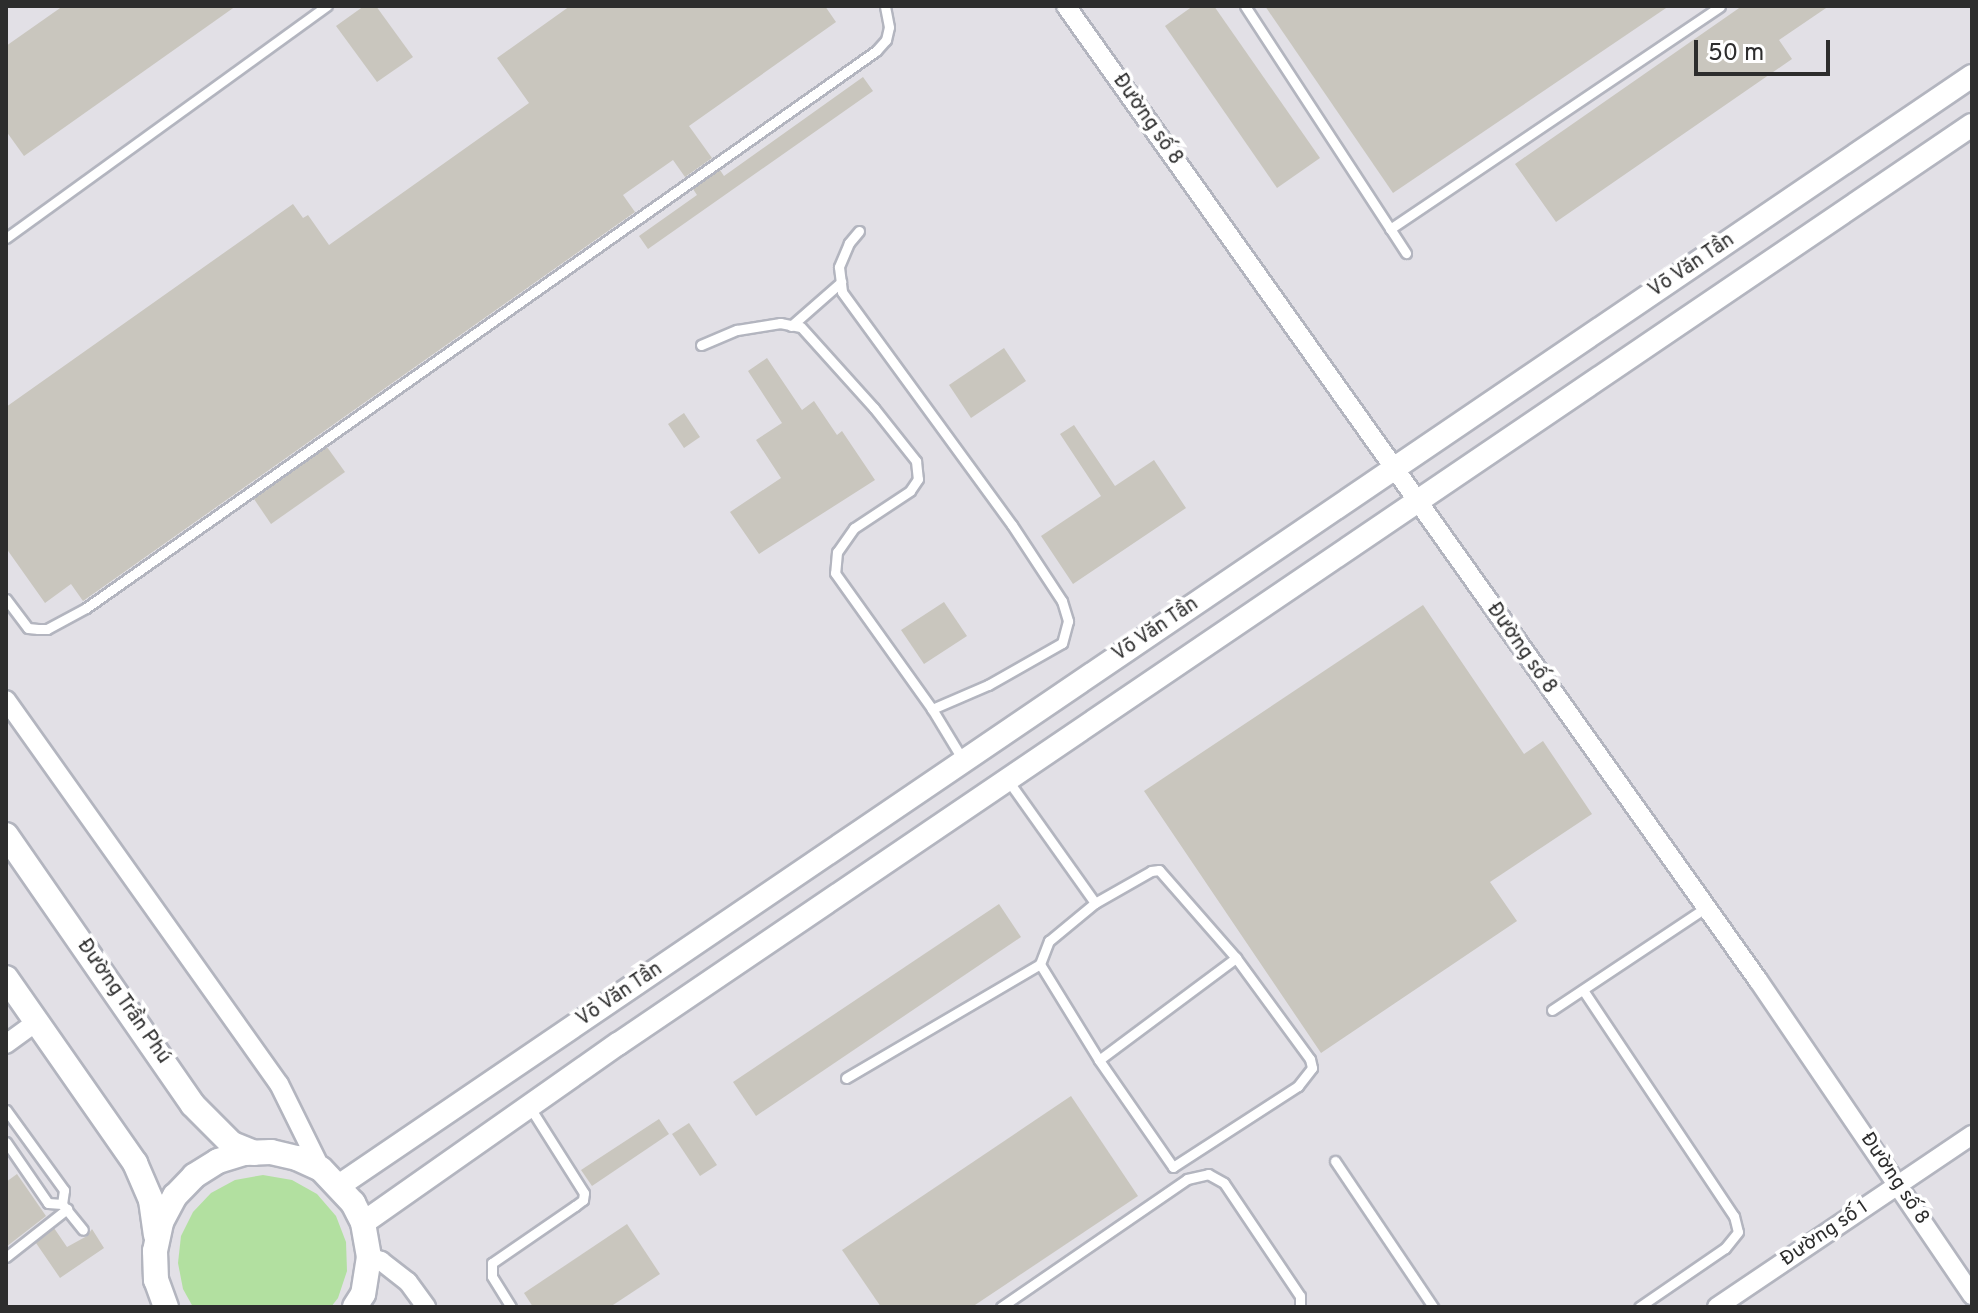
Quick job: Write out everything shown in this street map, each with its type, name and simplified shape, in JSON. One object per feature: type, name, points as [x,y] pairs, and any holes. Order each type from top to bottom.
[{"type":"main road","name":"Đường Trần Phú","points":[[6,835],[193,1105],[232,1144],[254,1153]]},
{"type":"main road","points":[[6,978],[135,1163],[151,1200],[157,1240],[156,1280],[166,1307]]},
{"type":"main road","points":[[157,1240],[161,1222],[175,1196],[194,1176],[218,1161],[254,1153],[297,1158],[330,1177],[363,1223],[369,1257],[360,1303]]},
{"type":"street","name":"Đường số 8","points":[[1066,6],[1705,908],[1972,1295]]},
{"type":"street","name":"Võ Văn Tần","points":[[330,1177],[965,763],[1972,76]]},
{"type":"street","name":"Võ Văn Tần","points":[[363,1223],[1007,779],[1972,125]]},
{"type":"street","points":[[6,700],[279,1084],[330,1177]]},
{"type":"street","points":[[6,1044],[36,1022]]},
{"type":"street","name":"Đường số 1","points":[[1717,1307],[1972,1135]]},
{"type":"street","points":[[369,1257],[381,1261],[408,1282],[426,1307]]},
{"type":"lane","points":[[6,238],[327,6]]},
{"type":"lane","points":[[6,599],[28,628],[47,629],[86,608],[876,51],[886,40],[889,27],[885,6]]},
{"type":"lane","points":[[1245,6],[1406,253]]},
{"type":"lane","points":[[1390,229],[1720,6]]},
{"type":"lane","points":[[859,231],[849,243],[839,267],[842,292],[1012,525],[1062,601],[1068,621],[1062,643],[988,685],[932,709]]},
{"type":"lane","points":[[791,326],[841,282]]},
{"type":"lane","points":[[701,345],[737,330],[780,323],[801,327],[874,408],[916,461],[918,479],[910,491],[854,528],[837,552],[835,573],[932,709],[965,763]]},
{"type":"lane","points":[[1007,779],[1095,903]]},
{"type":"lane","points":[[846,1078],[1040,964],[1049,941],[1095,903],[1151,871],[1159,870],[1236,958],[1310,1059],[1309,1076],[1173,1167],[1099,1060],[1040,964]]},
{"type":"lane","points":[[1552,1010],[1705,908]]},
{"type":"lane","points":[[1099,1060],[1236,958]]},
{"type":"lane","points":[[1583,990],[1734,1216],[1738,1232],[1725,1248],[1639,1307]]},
{"type":"lane","points":[[511,1307],[492,1276],[492,1263],[583,1200],[584,1193],[529,1106]]},
{"type":"lane","points":[[6,1110],[64,1190],[65,1206],[83,1230]]},
{"type":"lane","points":[[6,1142],[48,1203],[65,1206]]},
{"type":"lane","points":[[16,1157],[33,1145]]},
{"type":"lane","points":[[1335,1161],[1433,1307]]},
{"type":"lane","points":[[1001,1307],[1174,1187],[1187,1179],[1208,1174],[1224,1183],[1300,1296],[1300,1307]]},
{"type":"lane","points":[[6,1257],[65,1206]]},
{"type":"shaded area","points":[[6,6],[1972,6],[1972,1307],[6,1307]]},
{"type":"green space","points":[[263,1175],[292,1180],[317,1194],[336,1216],[346,1242],[347,1271],[338,1298],[331,1307],[193,1307],[183,1289],[178,1263],[181,1236],[193,1212],[211,1193],[235,1180]]},
{"type":"building","points":[[63,6],[236,6],[24,156],[6,131],[6,46]]},
{"type":"building","points":[[364,6],[376,6],[413,57],[377,82],[336,26]]},
{"type":"building","points":[[570,6],[825,6],[836,22],[689,126],[712,158],[685,177],[673,160],[623,195],[635,212],[83,601],[71,584],[45,603],[6,548],[6,407],[293,204],[303,218],[308,215],[329,245],[529,103],[497,58]]},
{"type":"building","points":[[1193,6],[1214,6],[1320,158],[1277,188],[1165,26]]},
{"type":"building","points":[[1265,6],[1669,6],[1393,193]]},
{"type":"building","points":[[1742,6],[1829,6],[1779,40],[1792,59],[1556,222],[1515,164]]},
{"type":"building","points":[[863,77],[873,91],[648,249],[639,236],[697,195],[693,189],[720,170],[724,176]]},
{"type":"building","points":[[1004,348],[1026,381],[971,418],[949,385]]},
{"type":"building","points":[[767,358],[802,410],[814,401],[837,435],[842,431],[875,480],[759,554],[730,512],[781,478],[756,440],[782,423],[748,371]]},
{"type":"building","points":[[684,413],[700,437],[684,448],[668,424]]},
{"type":"building","points":[[1074,425],[1115,486],[1154,460],[1186,508],[1073,584],[1041,536],[1101,496],[1060,434]]},
{"type":"building","points":[[327,447],[345,472],[271,524],[254,499]]},
{"type":"building","points":[[944,602],[967,636],[924,664],[901,630]]},
{"type":"building","points":[[1423,605],[1524,754],[1543,741],[1592,814],[1490,882],[1517,921],[1321,1053],[1144,791]]},
{"type":"building","points":[[999,904],[1021,937],[756,1116],[733,1082]]},
{"type":"building","points":[[1071,1096],[1138,1196],[972,1307],[881,1307],[842,1250]]},
{"type":"building","points":[[659,1119],[669,1134],[592,1186],[581,1170]]},
{"type":"building","points":[[689,1123],[717,1165],[700,1176],[672,1134]]},
{"type":"building","points":[[17,1174],[46,1216],[6,1247],[6,1182]]},
{"type":"building","points":[[627,1224],[660,1274],[610,1307],[533,1307],[524,1293]]},
{"type":"building","points":[[54,1228],[67,1247],[87,1236],[92,1229],[104,1248],[60,1278],[36,1243]]}]
